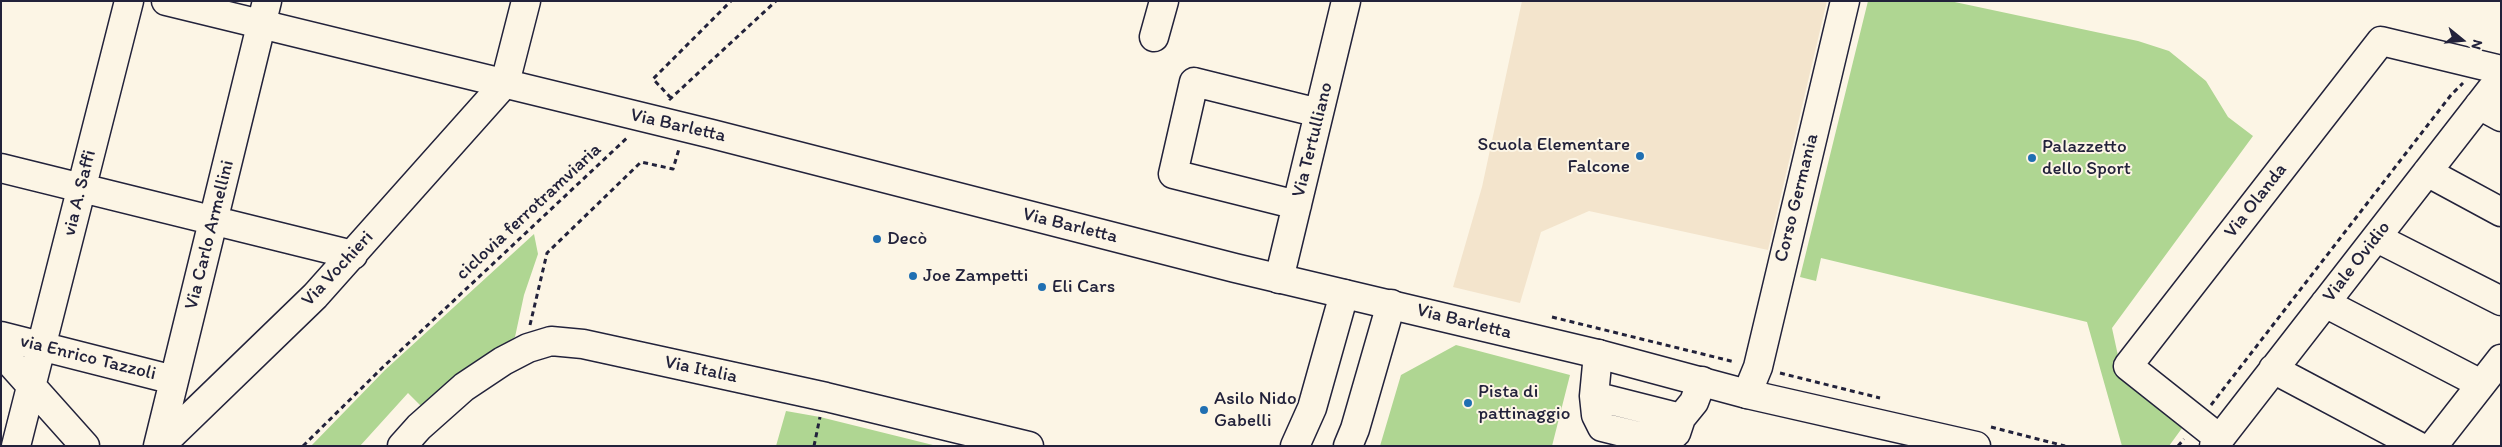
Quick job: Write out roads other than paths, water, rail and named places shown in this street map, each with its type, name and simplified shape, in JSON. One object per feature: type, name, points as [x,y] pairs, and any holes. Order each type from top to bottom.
[{"type":"street","name":"via A. Saffi","points":[[16,446],[129,1]]},
{"type":"street","name":"Via Barletta","points":[[166,1],[264,12],[505,83],[668,116],[1279,279],[1598,354],[1747,394],[1982,436]]},
{"type":"street","points":[[505,83],[526,1]]},
{"type":"street","points":[[1154,36],[1164,1]]},
{"type":"street","name":"Via Tertulliano","points":[[1279,279],[1346,1]]},
{"type":"street","name":"Corso Germania","points":[[1747,394],[1758,367],[1845,1]]},
{"type":"street","name":"Via Carlo Armellini","points":[[159,446],[264,12]]},
{"type":"street","name":"Via Olanda","points":[[2217,442],[2198,422],[2128,366],[2381,41],[2494,71]]},
{"type":"street","name":"Viale Ovidio","points":[[2217,442],[2427,172],[2490,111],[2494,71]]},
{"type":"street","points":[[1297,205],[1173,174],[1194,82],[1319,113]]},
{"type":"street","name":"Via Vochieri","points":[[159,446],[315,296],[505,83]]},
{"type":"street","points":[[1,168],[352,255]]},
{"type":"street","points":[[2427,172],[2501,212]]},
{"type":"street","points":[[2377,238],[2501,301]]},
{"type":"street","points":[[1295,446],[1312,408],[1344,294]]},
{"type":"street","points":[[2325,303],[2481,384]]},
{"type":"street","points":[[1348,446],[1355,429],[1391,304]]},
{"type":"street","name":"via Enrico Tazzoli","points":[[1,336],[174,380]]},
{"type":"street","name":"Via Italia","points":[[402,446],[419,427],[464,387],[503,361],[528,348],[552,341],[583,344],[826,397],[1030,446]]},
{"type":"street","points":[[1,352],[85,446]]},
{"type":"street","points":[[1598,354],[1594,396],[1681,418],[1694,402],[1702,381]]},
{"type":"street","points":[[2433,446],[2501,360]]},
{"type":"street","points":[[2273,369],[2418,446]]},
{"type":"place","name":"Scuola Elementare Falcone","points":[[1640,156]]},
{"type":"place","name":"Palazzetto dello Sport","points":[[2032,158]]},
{"type":"place","name":"Decò","points":[[877,239]]},
{"type":"place","name":"Joe Zampetti","points":[[913,276]]},
{"type":"place","name":"Eli Cars","points":[[1042,287]]},
{"type":"place","name":"Pista di pattinaggio","points":[[1468,403]]},
{"type":"place","name":"Asilo Nido Gabelli","points":[[1204,410]]}]
